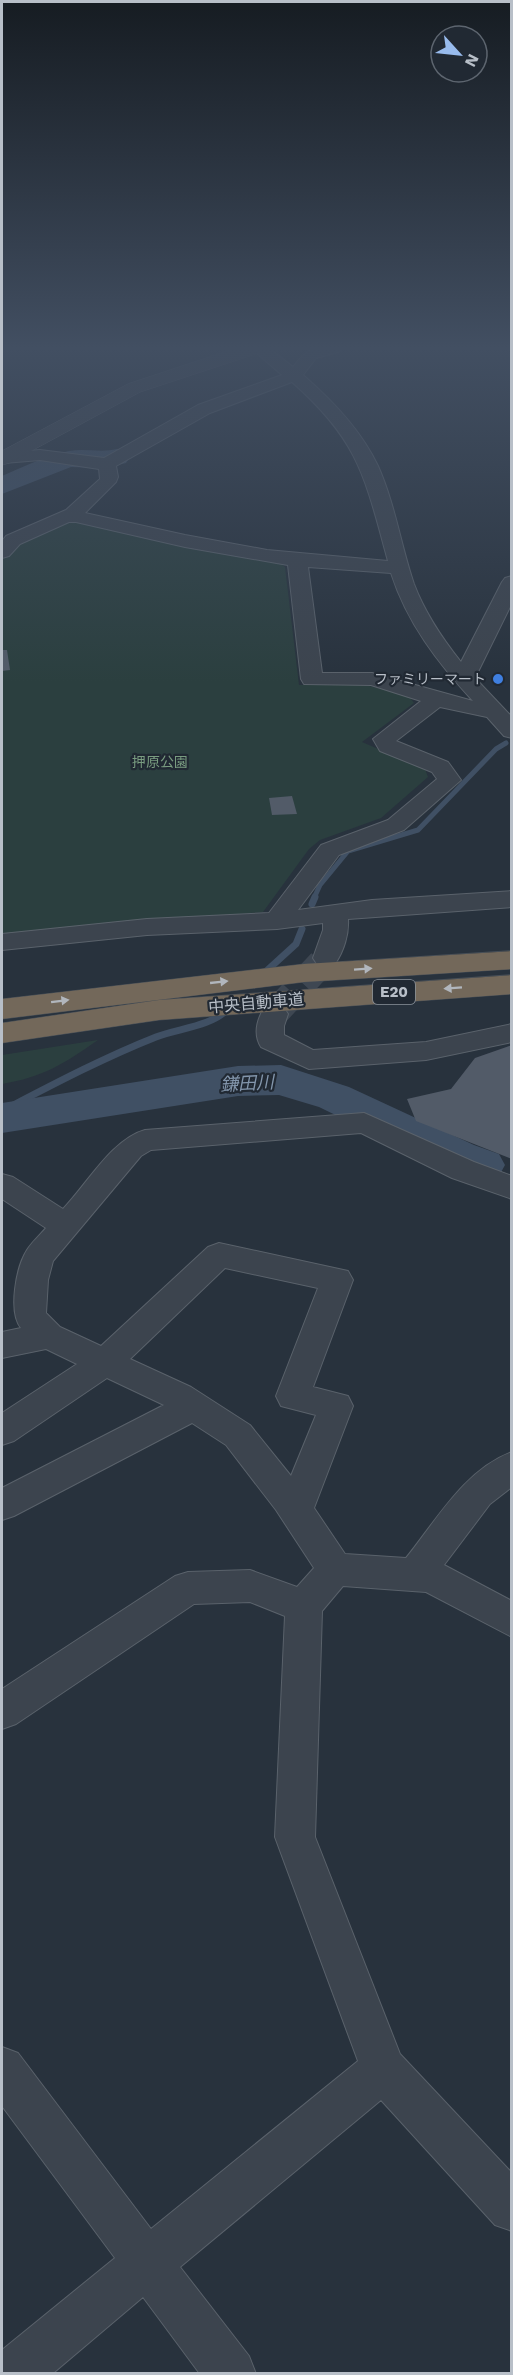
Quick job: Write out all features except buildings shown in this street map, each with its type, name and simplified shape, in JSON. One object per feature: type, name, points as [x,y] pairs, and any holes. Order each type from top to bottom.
[{"type":"highway","name":"中央自動車道","points":[[2,1009],[315,965],[512,960]]},
{"type":"highway","name":"中央自動車道","points":[[2,1033],[140,1013],[276,1007],[512,984]]},
{"type":"street","points":[[75,460],[107,464],[114,460]]},
{"type":"street","points":[[366,460],[378,489],[410,599],[444,656],[512,731]]},
{"type":"street","points":[[2,552],[13,540],[71,516],[84,501],[104,487],[109,478],[107,464]]},
{"type":"street","points":[[71,516],[204,545],[297,560],[400,568]]},
{"type":"street","points":[[297,560],[312,679],[372,679],[460,706],[493,711]]},
{"type":"street","points":[[464,678],[512,582]]},
{"type":"street","points":[[277,921],[330,850],[396,825],[448,780],[440,767],[388,747],[384,739],[436,699]]},
{"type":"street","points":[[2,942],[147,927],[277,921],[372,908],[512,899]]},
{"type":"street","points":[[315,965],[336,930],[335,913]]},
{"type":"street","points":[[276,1007],[270,1026],[271,1040],[309,1060],[426,1051],[512,1033]]},
{"type":"street","points":[[335,1569],[295,1510],[238,1435],[193,1406],[49,1336],[30,1317],[32,1280],[39,1256],[131,1149],[144,1140],[364,1123],[463,1170],[512,1188]]},
{"type":"street","points":[[2,1185],[66,1226]]},
{"type":"street","points":[[2,1431],[105,1362],[219,1255],[337,1280],[293,1396],[336,1406],[295,1510]]},
{"type":"street","points":[[2,1346],[49,1336]]},
{"type":"street","points":[[2,1505],[193,1406]]},
{"type":"street","points":[[415,1575],[478,1493],[512,1467]]},
{"type":"street","points":[[335,1569],[431,1576],[512,1620]]},
{"type":"street","points":[[335,1569],[304,1606],[295,1837],[383,2069],[512,2208]]},
{"type":"street","points":[[2,1711],[188,1588],[250,1586],[304,1606]]},
{"type":"street","points":[[2,2069],[231,2373]]},
{"type":"street","points":[[12,2373],[383,2069]]},
{"type":"green space","name":"押原公園","points":[[63,521],[75,521],[279,562],[285,567],[299,685],[365,685],[409,696],[414,703],[362,742],[425,769],[428,777],[381,818],[320,840],[309,849],[263,912],[2,935],[2,561],[8,549]]},
{"type":"green space","points":[[98,1040],[53,1068],[30,1078],[2,1084],[2,1055]]},
{"type":"waterway","points":[[2,486],[44,467],[67,460]]},
{"type":"waterway","points":[[96,460],[107,460]]},
{"type":"waterway","points":[[314,898],[320,885],[348,851],[418,830],[496,749],[506,743]]},
{"type":"waterway","points":[[312,904],[315,897]]},
{"type":"waterway","points":[[262,975],[296,944],[302,929]]},
{"type":"waterway","points":[[2,1111],[117,1054],[156,1037],[212,1020],[228,1009]]},
{"type":"waterway","name":"鎌田川","points":[[2,1118],[238,1081],[281,1080],[334,1097],[458,1156],[483,1165]]},
{"type":"tunnel","points":[[274,1014],[326,958]]},
{"type":"place","name":"ファミリーマート","points":[[498,679]]}]
